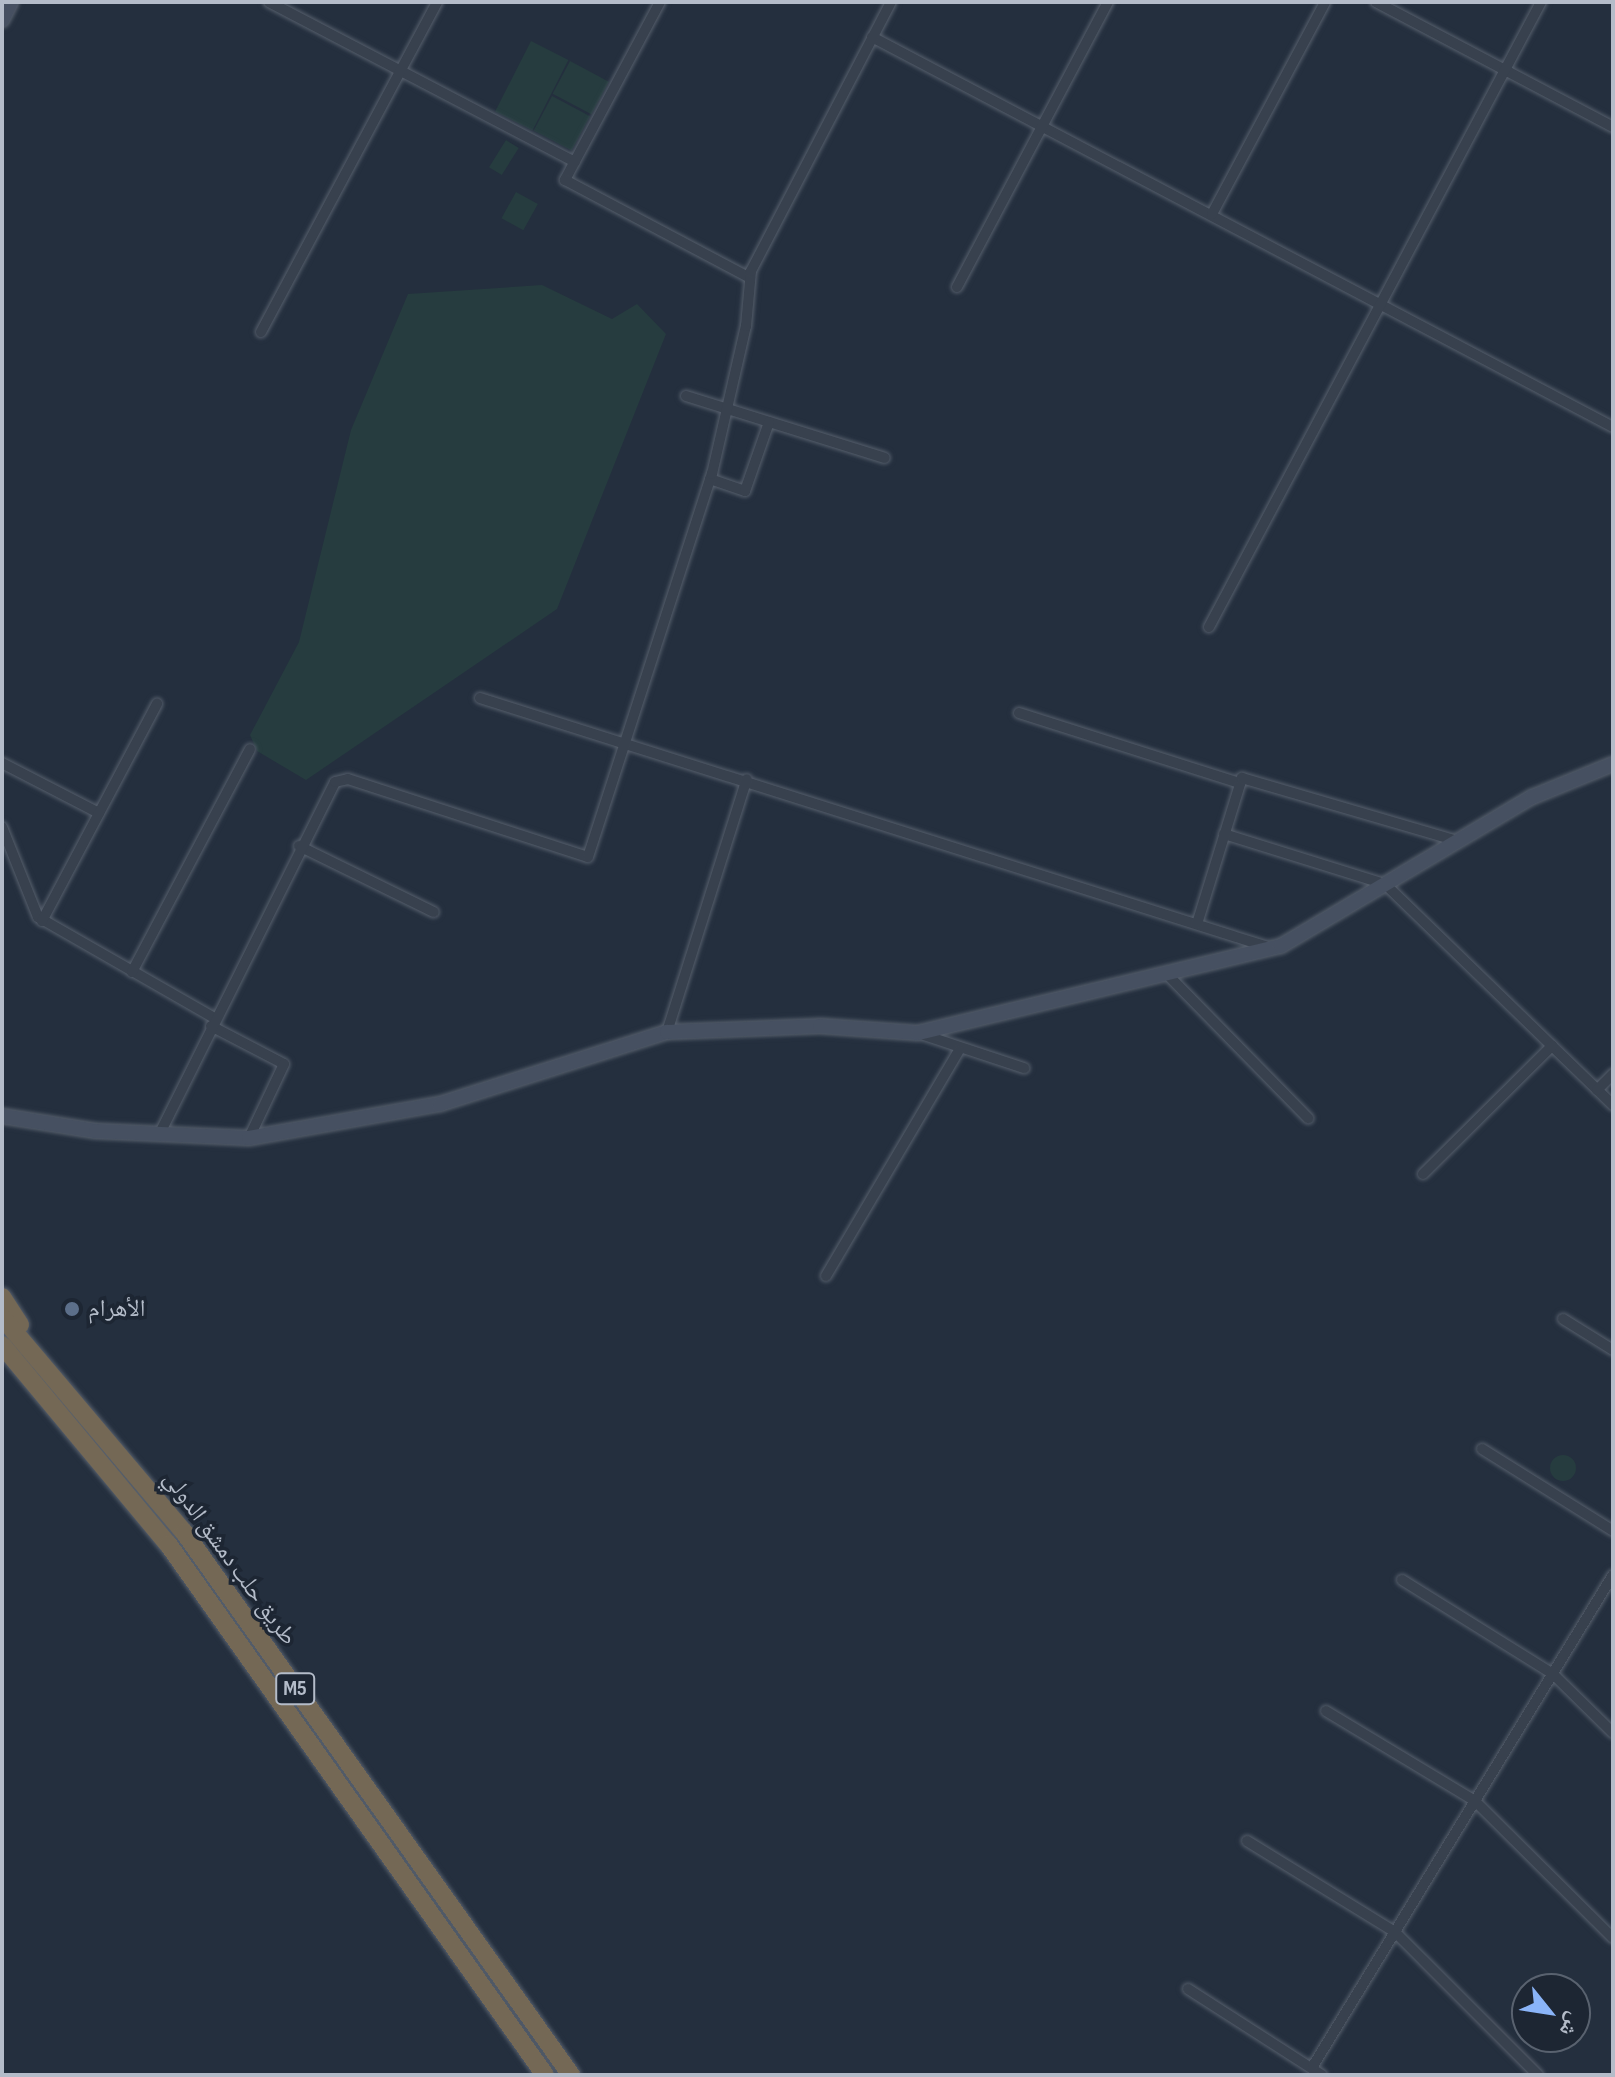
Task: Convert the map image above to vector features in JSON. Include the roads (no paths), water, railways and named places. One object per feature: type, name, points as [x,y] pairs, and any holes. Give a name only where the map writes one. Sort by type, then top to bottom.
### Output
[{"type":"highway","points":[[2,1297],[41,1358]]},
{"type":"highway","name":"طريق حلب دمشق الدولي","points":[[2,1317],[41,1358],[184,1532],[571,2075]]},
{"type":"highway","name":"طريق حلب دمشق الدولي","points":[[2,1345],[54,1403],[246,1650],[545,2075]]},
{"type":"highway","points":[[2,1361],[54,1403]]},
{"type":"street","points":[[2,20],[11,2]]},
{"type":"street","points":[[269,2],[575,162]]},
{"type":"street","points":[[261,332],[437,2]]},
{"type":"street","points":[[659,2],[565,180],[750,278]]},
{"type":"street","points":[[159,1135],[329,788],[348,779],[588,857],[710,479],[727,409],[750,278],[787,194],[891,2]]},
{"type":"street","points":[[957,287],[1108,2]]},
{"type":"street","points":[[1212,214],[1325,2]]},
{"type":"street","points":[[1376,2],[1613,127]]},
{"type":"street","points":[[1209,627],[1541,2]]},
{"type":"street","points":[[872,37],[1613,427]]},
{"type":"street","points":[[686,396],[885,458]]},
{"type":"street","points":[[710,479],[745,491],[769,422]]},
{"type":"street","points":[[480,698],[747,779],[1273,948]]},
{"type":"street","points":[[42,921],[157,704]]},
{"type":"street","points":[[1019,713],[1240,783]]},
{"type":"street","points":[[132,972],[250,749]]},
{"type":"street","points":[[2,763],[99,813]]},
{"type":"street","points":[[2,1116],[159,1135],[249,1138],[440,1104],[667,1032],[820,1026],[918,1033],[1273,948],[1532,797],[1613,764]]},
{"type":"street","points":[[1197,924],[1242,778],[1458,841]]},
{"type":"street","points":[[667,1032],[747,779]]},
{"type":"street","points":[[2,827],[33,910],[42,921],[284,1064],[249,1138]]},
{"type":"street","points":[[1224,834],[1385,884],[1613,1105]]},
{"type":"street","points":[[299,846],[434,912]]},
{"type":"street","points":[[1167,974],[1308,1118]]},
{"type":"street","points":[[918,1033],[959,1050],[1024,1068]]},
{"type":"street","points":[[1423,1174],[1552,1046]]},
{"type":"street","points":[[826,1276],[959,1050]]},
{"type":"street","points":[[1597,1090],[1613,1074]]},
{"type":"street","points":[[1563,1319],[1613,1350]]},
{"type":"street","points":[[1482,1449],[1613,1531]]},
{"type":"street","points":[[1313,2066],[1613,1575]]},
{"type":"street","points":[[1402,1580],[1553,1674],[1613,1733]]},
{"type":"street","points":[[1326,1711],[1475,1801],[1613,1938]]},
{"type":"street","points":[[1247,1841],[1395,1932],[1538,2075]]},
{"type":"street","points":[[1188,1989],[1313,2066],[1322,2075]]},
{"type":"place","name":"الأهرام","points":[[72,1309]]}]
